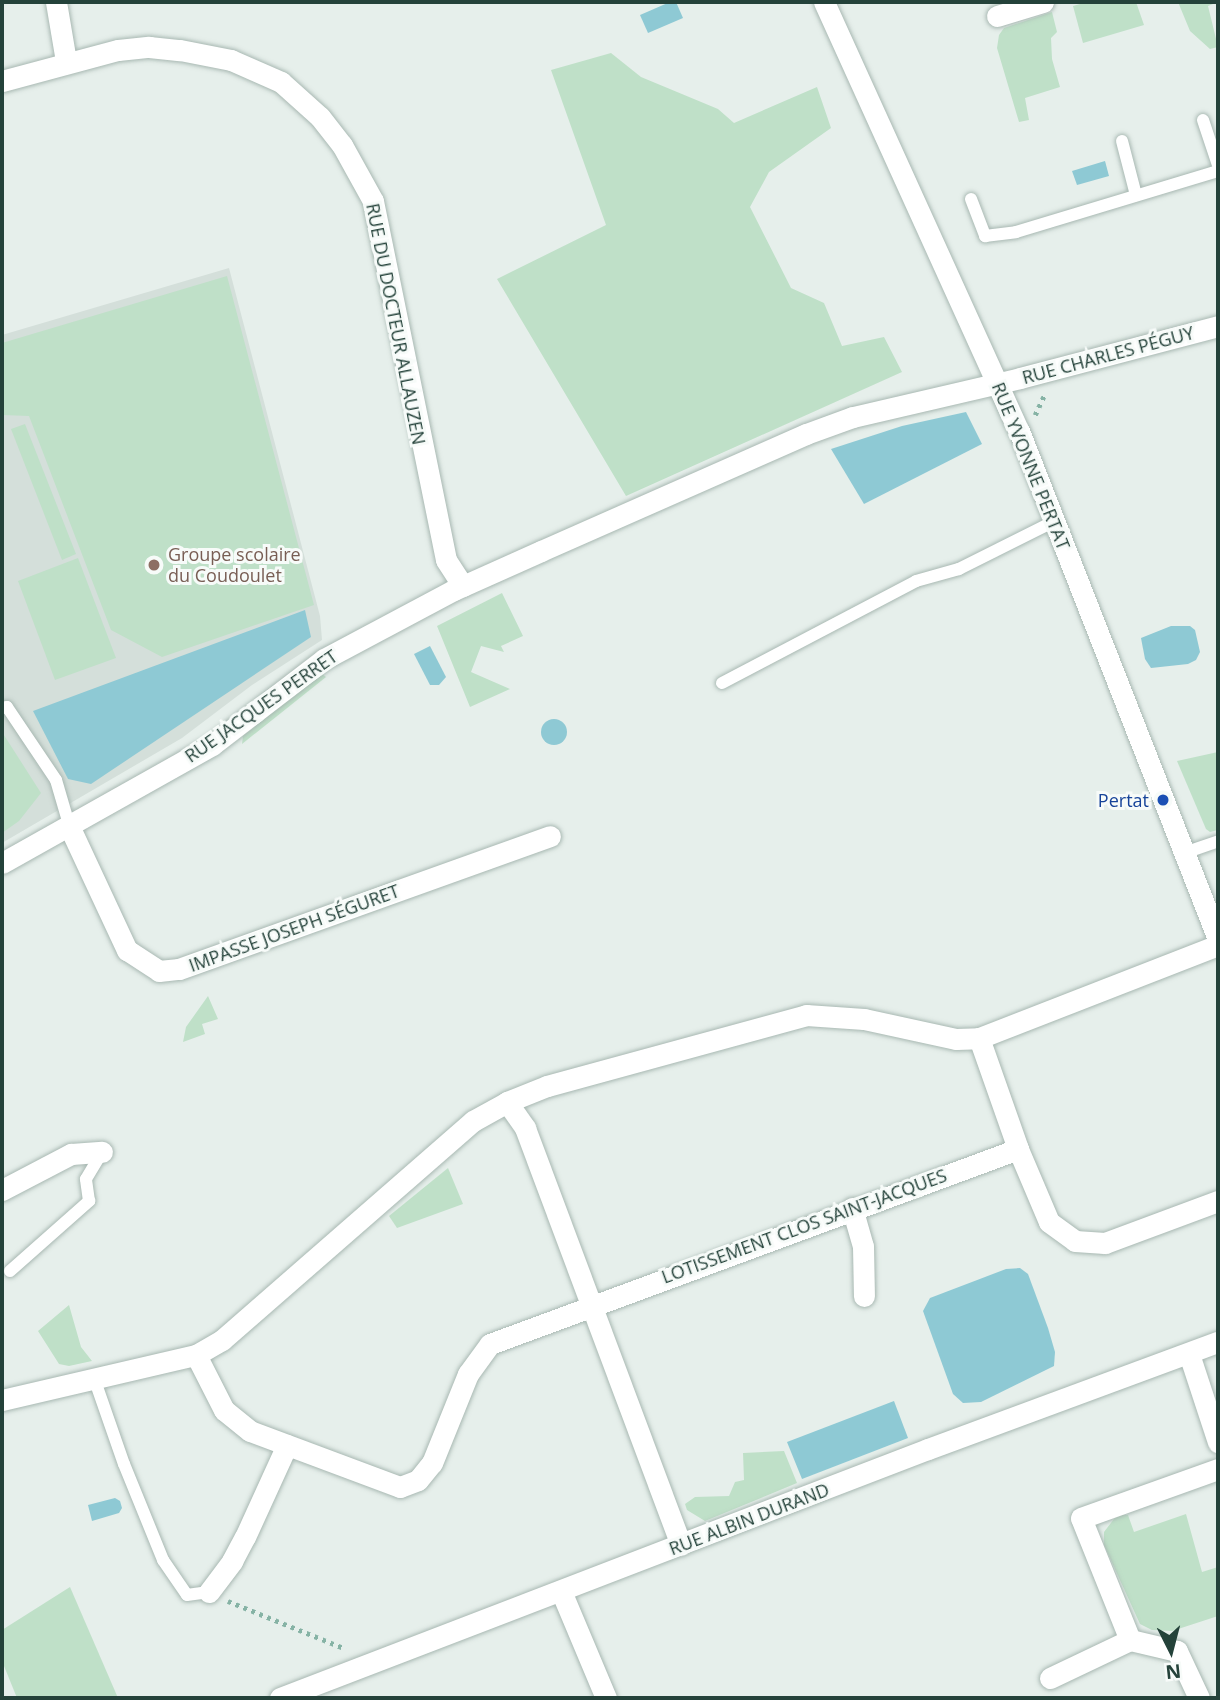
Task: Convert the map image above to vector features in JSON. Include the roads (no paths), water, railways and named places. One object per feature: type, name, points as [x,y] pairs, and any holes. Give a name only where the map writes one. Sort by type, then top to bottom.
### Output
[{"type":"street","points":[[56,2],[66,61]]},
{"type":"street","name":"RUE YVONNE PERTAT","points":[[824,2],[997,383],[1055,521],[1218,939]]},
{"type":"street","points":[[998,16],[1042,2]]},
{"type":"street","name":"RUE DU DOCTEUR ALLAUZEN","points":[[2,81],[66,61],[118,50],[149,47],[231,60],[281,82],[320,117],[342,145],[367,187],[375,209],[446,560],[456,590]]},
{"type":"street","name":"RUE CHARLES PÉGUY","points":[[997,383],[1218,326]]},
{"type":"street","points":[[456,590],[806,434],[853,417],[997,383]]},
{"type":"street","name":"RUE JACQUES PERRET","points":[[2,863],[70,828],[212,745],[324,659],[456,590]]},
{"type":"street","name":"IMPASSE JOSEPH SÉGURET","points":[[70,828],[127,950],[159,971],[179,969],[550,836]]},
{"type":"street","points":[[2,1401],[196,1355],[234,1331],[473,1121],[507,1102],[547,1086],[806,1015],[864,1019],[956,1039],[979,1038],[1218,946]]},
{"type":"street","points":[[979,1038],[1018,1149],[1049,1222],[1075,1241],[1105,1243],[1218,1200]]},
{"type":"street","points":[[507,1102],[525,1128],[681,1545]]},
{"type":"street","name":"LOTISSEMENT CLOS SAINT-JACQUES","points":[[196,1355],[224,1410],[250,1431],[400,1488],[418,1480],[432,1463],[468,1374],[490,1344],[591,1304],[1018,1149]]},
{"type":"street","points":[[2,1190],[71,1154],[102,1152]]},
{"type":"street","points":[[852,1208],[863,1245],[864,1296]]},
{"type":"street","name":"RUE ALBIN DURAND","points":[[280,1698],[928,1449],[1218,1342]]},
{"type":"street","points":[[1189,1354],[1218,1442]]},
{"type":"street","points":[[209,1592],[246,1537],[287,1445]]},
{"type":"street","points":[[1130,1640],[1081,1518],[1218,1469]]},
{"type":"street","points":[[561,1591],[606,1698]]},
{"type":"street","points":[[1050,1678],[1130,1640],[1177,1651],[1199,1698]]},
{"type":"lane","points":[[1203,120],[1218,165]]},
{"type":"lane","points":[[1122,141],[1136,195]]},
{"type":"lane","points":[[971,199],[985,236],[1016,232],[1218,171]]},
{"type":"lane","points":[[722,683],[916,580],[959,569],[1055,521]]},
{"type":"lane","points":[[2,708],[7,707],[56,780],[70,828]]},
{"type":"lane","points":[[1184,853],[1218,841]]},
{"type":"lane","points":[[10,1271],[89,1201],[86,1178],[102,1152]]},
{"type":"lane","points":[[94,1378],[124,1464],[163,1560],[187,1595],[209,1592]]},
{"type":"water","points":[[676,2],[683,18],[648,33],[640,15]]},
{"type":"water","points":[[1105,161],[1109,176],[1077,185],[1072,171]]},
{"type":"water","points":[[966,412],[982,444],[864,504],[831,449],[902,426]]},
{"type":"water","points":[[305,610],[311,637],[91,784],[68,779],[33,711]]},
{"type":"water","points":[[1171,626],[1190,626],[1195,630],[1200,652],[1196,660],[1188,664],[1151,668],[1145,659],[1141,638]]},
{"type":"water","points":[[430,646],[446,677],[439,685],[430,685],[414,654]]},
{"type":"water","points":[[554,719],[563,723],[567,732],[563,741],[554,745],[545,741],[541,732],[545,723]]},
{"type":"water","points":[[1020,1268],[1028,1274],[1048,1328],[1055,1352],[1054,1366],[981,1402],[963,1403],[953,1394],[923,1311],[930,1298],[1006,1269]]},
{"type":"water","points":[[894,1401],[908,1438],[802,1479],[787,1442]]},
{"type":"water","points":[[115,1498],[120,1501],[122,1508],[119,1513],[92,1521],[88,1505]]},
{"type":"place","name":"Groupe scolaire du Coudoulet","points":[[154,565]]},
{"type":"place","name":"Pertat","points":[[1163,800]]}]
